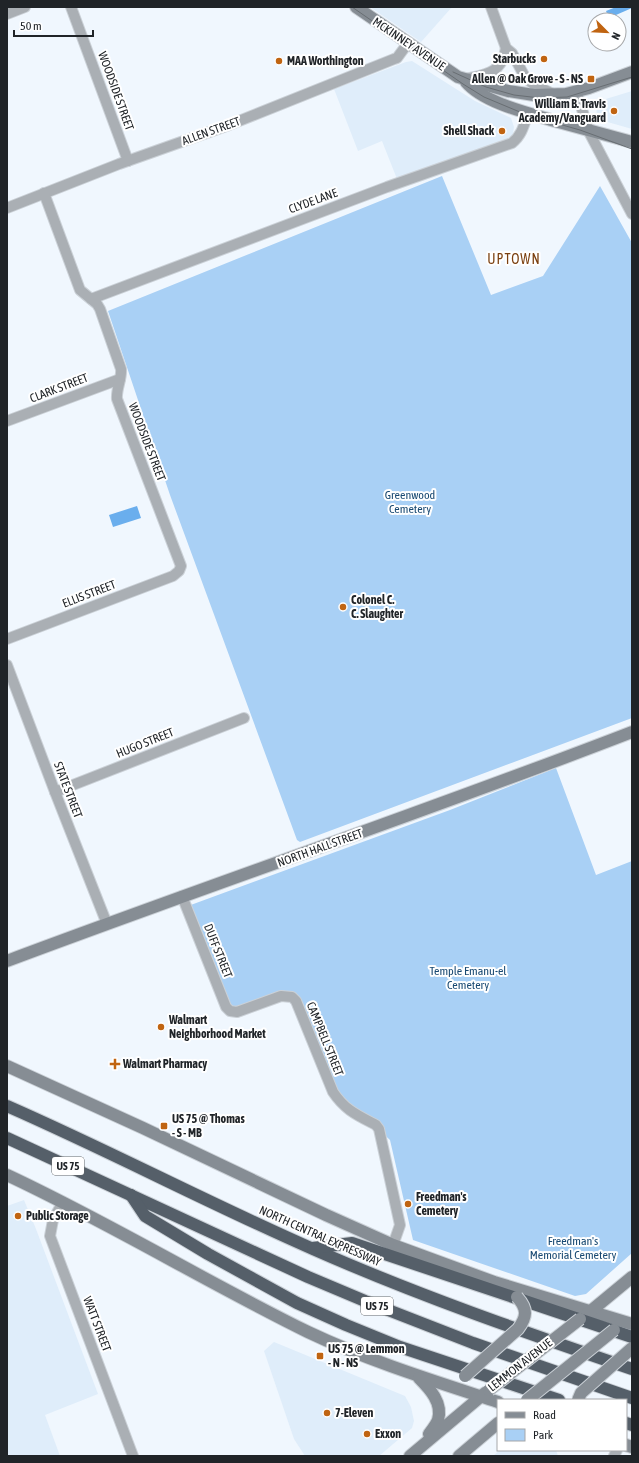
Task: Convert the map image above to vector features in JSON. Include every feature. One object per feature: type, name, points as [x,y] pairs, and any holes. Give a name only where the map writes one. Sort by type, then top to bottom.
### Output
[{"type":"highway","name":"NORTH CENTRAL EXPRESSWAY","points":[[7,1106],[68,1133],[312,1249],[400,1286],[460,1309],[632,1369]]},
{"type":"highway","name":"US 75","points":[[7,1138],[365,1302],[473,1343],[632,1398]]},
{"type":"highway","points":[[130,1194],[145,1216],[214,1258],[297,1303],[400,1347],[556,1399]]},
{"type":"highway","points":[[312,1249],[352,1243],[632,1337]]},
{"type":"main road","name":"MCKINNEY AVENUE","points":[[356,7],[464,80],[471,88],[484,96],[510,108],[632,142]]},
{"type":"main road","points":[[576,92],[632,72]]},
{"type":"main road","name":"MCKINNEY AVENUE","points":[[464,80],[508,91],[534,95],[566,94],[576,92]]},
{"type":"main road","name":"NORTH HALL STREET","points":[[7,961],[182,896],[317,849],[541,767],[632,732]]},
{"type":"main road","name":"NORTH CENTRAL EXPRESSWAY","points":[[7,1066],[136,1124],[326,1215],[393,1245],[494,1282],[590,1311],[629,1320]]},
{"type":"main road","points":[[7,1175],[63,1202],[309,1332],[372,1360],[439,1383],[485,1393],[497,1401]]},
{"type":"main road","name":"LEMMON AVENUE","points":[[414,1453],[485,1393],[632,1277]]},
{"type":"main road","points":[[439,1383],[465,1376],[518,1329],[524,1321],[525,1309],[522,1303],[517,1297],[494,1282]]},
{"type":"main road","points":[[528,1399],[614,1330],[629,1320]]},
{"type":"main road","points":[[578,1399],[581,1393],[632,1348]]},
{"type":"main road","points":[[414,1453],[438,1422],[439,1414],[435,1396],[416,1376]]},
{"type":"main road","points":[[459,1456],[497,1425]]},
{"type":"street","points":[[7,14],[25,7]]},
{"type":"street","name":"WOODSIDE STREET","points":[[71,7],[128,161]]},
{"type":"street","points":[[464,80],[492,72],[499,66],[505,54],[506,48],[491,7]]},
{"type":"street","name":"ALLEN STREET","points":[[7,208],[128,161],[221,128],[397,58],[408,43]]},
{"type":"street","points":[[506,48],[512,53],[525,77],[532,84],[555,94]]},
{"type":"street","points":[[576,92],[589,131],[632,214]]},
{"type":"street","name":"CLYDE LANE","points":[[91,299],[387,187],[512,143],[518,138],[522,131],[528,113]]},
{"type":"street","name":"WOODSIDE STREET","points":[[44,193],[80,290],[100,309],[120,365],[121,373],[117,389],[117,399],[179,562],[179,571]]},
{"type":"street","name":"CLARK STREET","points":[[7,421],[120,379]]},
{"type":"street","name":"ELLIS STREET","points":[[7,639],[173,576],[179,571]]},
{"type":"street","name":"STATE STREET","points":[[7,665],[107,924]]},
{"type":"street","name":"HUGO STREET","points":[[55,792],[244,718]]},
{"type":"street","name":"DUFF STREET","points":[[182,896],[226,1007],[230,1011],[234,1012]]},
{"type":"street","name":"CAMPBELL STREET","points":[[234,1012],[281,996],[292,997],[296,1002],[333,1092],[338,1100],[344,1107],[376,1125],[379,1129],[400,1225],[393,1245]]},
{"type":"street","name":"WATT STREET","points":[[63,1202],[54,1220],[50,1236],[134,1456]]},
{"type":"shaded area","points":[[370,7],[452,7],[421,42]]},
{"type":"shaded area","points":[[412,61],[475,101],[511,118],[514,127],[511,137],[397,179],[382,141],[358,151],[334,89]]},
{"type":"shaded area","name":"William B. Travis Academy/Vanguard","points":[[632,91],[632,129],[597,119],[596,102]]},
{"type":"shaded area","points":[[24,1200],[98,1394],[45,1415],[60,1456],[7,1456],[7,1206]]},
{"type":"shaded area","points":[[274,1342],[405,1396],[411,1407],[414,1421],[412,1428],[379,1456],[305,1456],[294,1439],[264,1351]]},
{"type":"shaded area","points":[[499,1451],[556,1451],[558,1456],[493,1456]]},
{"type":"green space","name":"Greenwood Cemetery","points":[[442,176],[491,295],[543,276],[600,186],[632,243],[632,718],[300,842],[297,840],[170,495],[108,311]]},
{"type":"green space","name":"Temple Emanu-el Cemetery","points":[[556,768],[596,875],[632,861],[632,1253],[586,1294],[575,1296],[413,1240],[390,1140],[357,1109],[343,1099],[336,1088],[298,997],[288,991],[273,993],[239,1009],[233,1008],[230,1005],[188,906],[450,810]]},
{"type":"water","points":[[616,7],[632,7],[623,12],[606,11]]},
{"type":"water","points":[[137,506],[141,518],[113,527],[109,515]]},
{"type":"tram line","points":[[352,7],[484,97],[527,115],[580,130],[632,149]]},
{"type":"tram line","points":[[453,72],[486,87],[514,95],[540,98],[567,97],[632,77]]},
{"type":"place","name":"Starbucks","points":[[544,59]]},
{"type":"place","name":"MAA Worthington","points":[[279,61]]},
{"type":"place","name":"Allen @ Oak Grove - S - NS","points":[[591,79]]},
{"type":"place","name":"William B. Travis Academy/Vanguard","points":[[614,111]]},
{"type":"place","name":"Shell Shack","points":[[502,131]]},
{"type":"place","name":"Colonel C. C. Slaughter","points":[[343,607]]},
{"type":"place","name":"Walmart Neighborhood Market","points":[[161,1027]]},
{"type":"place","name":"Walmart Pharmacy","points":[[115,1064]]},
{"type":"place","name":"US 75 @ Thomas - S - MB","points":[[164,1126]]},
{"type":"place","name":"Freedman's Cemetery","points":[[408,1204]]},
{"type":"place","name":"Public Storage","points":[[18,1216]]},
{"type":"place","name":"US 75 @ Lemmon - N - NS","points":[[320,1356]]},
{"type":"place","name":"7-Eleven","points":[[327,1413]]},
{"type":"place","name":"Exxon","points":[[367,1434]]},
{"type":"district","name":"UPTOWN","points":[[514,259]]},
{"type":"park label","name":"Freedman's Memorial Cemetery","points":[[573,1248]]}]
